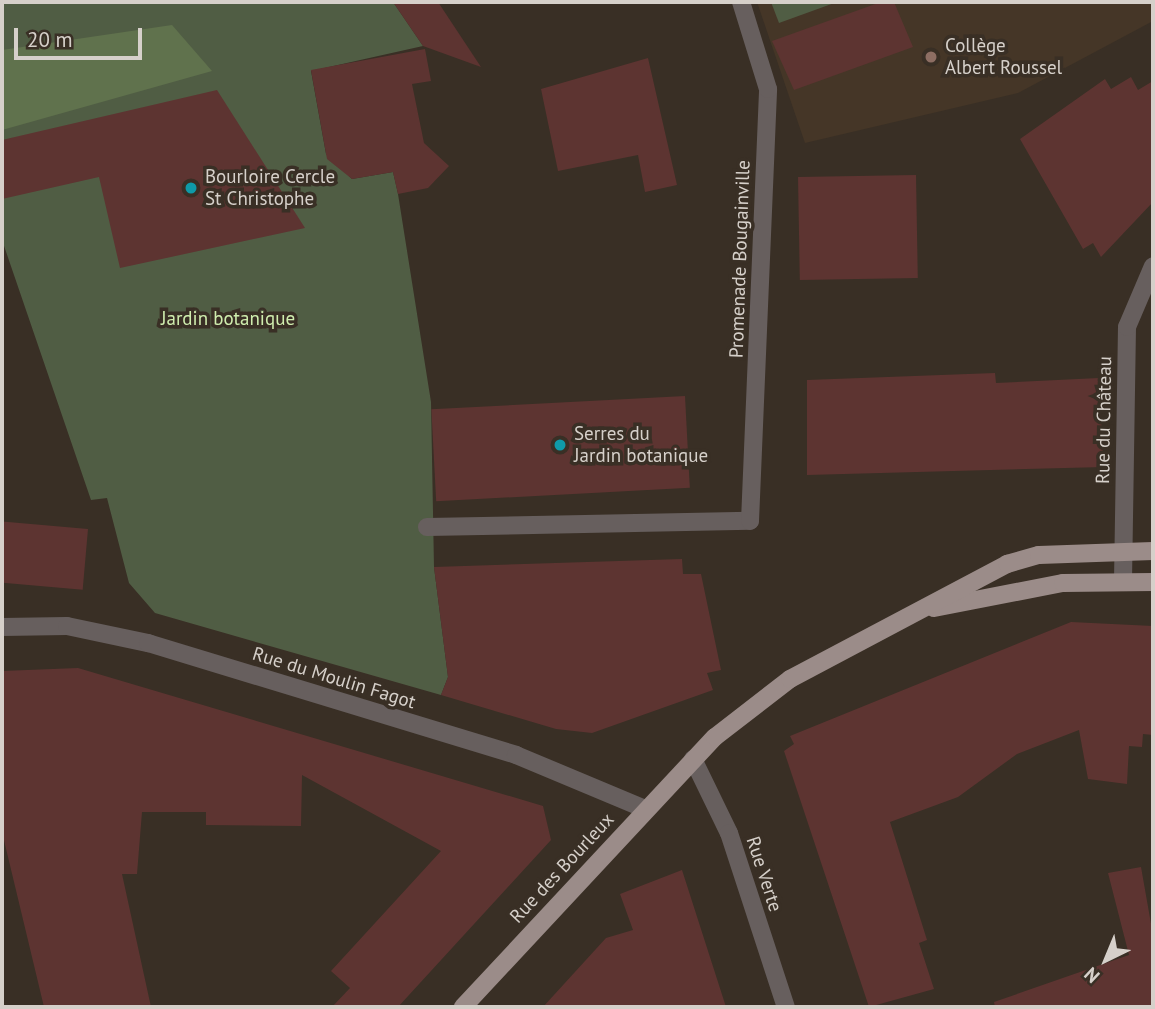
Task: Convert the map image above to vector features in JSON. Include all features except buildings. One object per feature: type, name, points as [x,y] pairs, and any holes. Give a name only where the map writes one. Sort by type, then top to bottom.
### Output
[{"type":"main road","points":[[693,759],[790,679],[1007,564],[1039,555],[1153,551]]},
{"type":"main road","points":[[907,615],[1023,588],[1123,581],[1153,582]]},
{"type":"main road","name":"Rue des Bourleux","points":[[463,1007],[693,759]]},
{"type":"street","name":"Promenade Bougainville","points":[[427,527],[750,521],[768,89],[741,2]]},
{"type":"street","name":"Rue du Château","points":[[1123,581],[1127,327],[1153,266]]},
{"type":"street","name":"Rue du Moulin Fagot","points":[[2,627],[67,626],[148,643],[516,755],[645,809]]},
{"type":"street","name":"Rue Verte","points":[[693,759],[729,833],[786,1007]]},
{"type":"shaded area","name":"Collège Albert Roussel","points":[[757,2],[1153,2],[1153,21],[1018,93],[805,143]]},
{"type":"green space","name":"Jardin botanique","points":[[2,2],[393,2],[423,46],[311,71],[326,154],[352,179],[393,172],[398,194],[431,402],[434,567],[448,677],[441,695],[155,613],[129,583],[107,498],[91,500],[2,240]]},
{"type":"green space","points":[[771,2],[837,2],[779,23]]},
{"type":"green space","points":[[172,25],[212,71],[2,130],[2,50]]},
{"type":"place","name":"Collège Albert Roussel","points":[[931,57]]},
{"type":"place","name":"Bourloire Cercle St Christophe","points":[[191,188]]},
{"type":"place","name":"Serres du Jardin botanique","points":[[560,445]]}]
